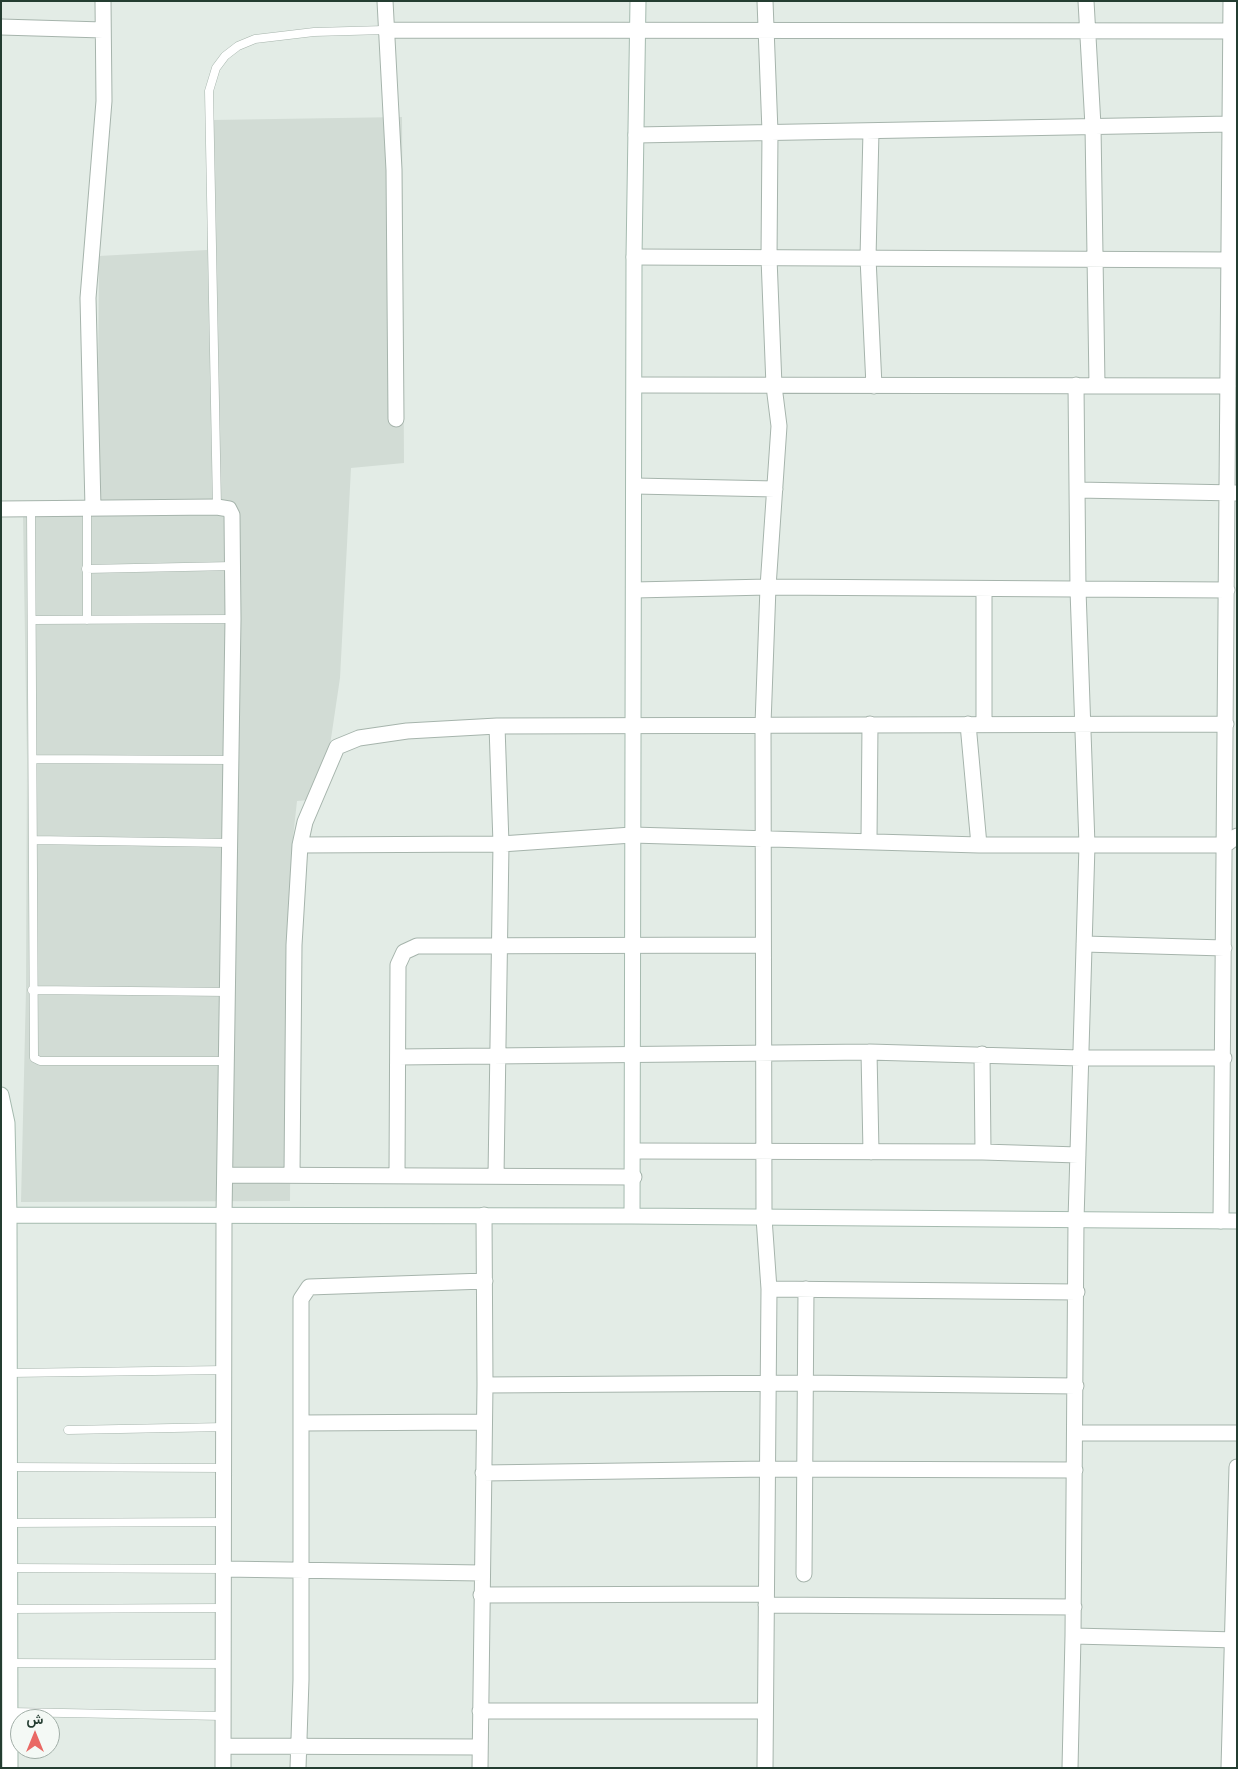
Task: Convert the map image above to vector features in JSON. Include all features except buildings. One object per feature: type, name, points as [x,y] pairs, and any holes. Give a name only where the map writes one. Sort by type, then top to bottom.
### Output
[{"type":"street","points":[[90,508],[88,298],[104,101],[103,1]]},
{"type":"street","points":[[385,1],[385,30],[394,170],[396,419]]},
{"type":"street","points":[[632,1216],[634,1177],[632,835],[635,486],[634,257],[638,1]]},
{"type":"street","points":[[765,1],[770,132],[769,258],[774,386],[779,426],[768,587],[763,724],[764,1218],[768,1288],[765,1768]]},
{"type":"street","points":[[1086,1],[1086,31],[1093,126],[1097,386]]},
{"type":"street","points":[[9,1214],[484,1215],[1229,1221],[1224,1058],[1230,1009],[1224,948],[1231,841],[1226,724],[1232,670],[1227,590],[1232,493],[1228,386],[1233,323],[1229,260],[1233,165],[1230,124],[1234,31],[1231,1]]},
{"type":"street","points":[[1,27],[103,30]]},
{"type":"street","points":[[385,30],[766,32],[1234,31]]},
{"type":"street","points":[[636,135],[1230,124]]},
{"type":"street","points":[[871,131],[868,258],[874,386]]},
{"type":"street","points":[[634,257],[1229,260]]},
{"type":"street","points":[[635,386],[1228,386]]},
{"type":"street","points":[[1070,1768],[1074,1636],[1076,1220],[1087,845],[1078,590],[1076,386]]},
{"type":"street","points":[[635,486],[775,489]]},
{"type":"street","points":[[1076,490],[1232,493]]},
{"type":"street","points":[[1,509],[217,506],[229,509],[232,515],[233,619],[228,1061],[224,1215],[223,1768]]},
{"type":"street","points":[[634,590],[768,587],[984,590],[1227,590]]},
{"type":"street","points":[[984,590],[984,724]]},
{"type":"street","points":[[292,1174],[294,945],[300,845],[305,822],[337,747],[359,738],[398,733],[497,726],[634,724],[1226,724]]},
{"type":"street","points":[[869,840],[870,724]]},
{"type":"street","points":[[968,724],[979,845]]},
{"type":"street","points":[[496,1176],[501,844],[497,726]]},
{"type":"street","points":[[300,845],[501,844],[632,835],[762,840],[869,840],[979,845],[1087,845],[1231,841]]},
{"type":"street","points":[[1084,944],[1224,948]]},
{"type":"street","points":[[397,1175],[398,965],[404,952],[417,946],[762,945]]},
{"type":"street","points":[[398,1057],[869,1052],[1080,1058],[1224,1058]]},
{"type":"street","points":[[869,1052],[871,1152]]},
{"type":"street","points":[[982,1054],[983,1152]]},
{"type":"street","points":[[1,1095],[7,1123],[9,1214],[6,1373],[10,1467],[10,1709]]},
{"type":"street","points":[[634,1151],[983,1152],[1078,1156]]},
{"type":"street","points":[[226,1175],[634,1177]]},
{"type":"street","points":[[480,1768],[484,1215]]},
{"type":"street","points":[[298,1768],[302,1299],[309,1288],[484,1281]]},
{"type":"street","points":[[768,1288],[1076,1292]]},
{"type":"street","points":[[804,1574],[806,1288]]},
{"type":"street","points":[[484,1385],[804,1383],[1076,1386]]},
{"type":"street","points":[[302,1423],[483,1422]]},
{"type":"street","points":[[1075,1433],[1237,1434]]},
{"type":"street","points":[[1229,1768],[1235,1640],[1237,1467]]},
{"type":"street","points":[[483,1472],[768,1469],[1075,1470]]},
{"type":"street","points":[[224,1569],[481,1573]]},
{"type":"street","points":[[482,1595],[766,1599],[1074,1607]]},
{"type":"street","points":[[1074,1636],[1235,1640]]},
{"type":"street","points":[[480,1711],[765,1711]]},
{"type":"street","points":[[7,1760],[10,1712]]},
{"type":"street","points":[[223,1746],[480,1747]]},
{"type":"lane","points":[[217,506],[209,91],[216,68],[225,56],[238,46],[255,39],[314,32],[385,30]]},
{"type":"lane","points":[[86,620],[86,569],[90,508]]},
{"type":"lane","points":[[31,509],[33,758],[32,1051],[34,1058],[40,1061],[228,1061]]},
{"type":"lane","points":[[86,569],[233,566]]},
{"type":"lane","points":[[32,620],[233,619]]},
{"type":"lane","points":[[33,758],[231,760]]},
{"type":"lane","points":[[33,840],[230,843]]},
{"type":"lane","points":[[32,990],[228,992]]},
{"type":"lane","points":[[6,1373],[225,1370]]},
{"type":"lane","points":[[68,1430],[225,1427]]},
{"type":"lane","points":[[10,1467],[225,1468]]},
{"type":"lane","points":[[10,1523],[224,1522]]},
{"type":"lane","points":[[10,1568],[224,1569]]},
{"type":"lane","points":[[10,1609],[224,1608]]},
{"type":"lane","points":[[10,1663],[224,1664]]},
{"type":"lane","points":[[60,1713],[223,1716]]},
{"type":"shaded area","points":[[402,117],[404,463],[351,468],[340,678],[322,799],[297,801],[292,847],[290,1201],[21,1202],[26,990],[27,759],[23,516],[97,515],[99,256],[207,250],[212,120]]}]
